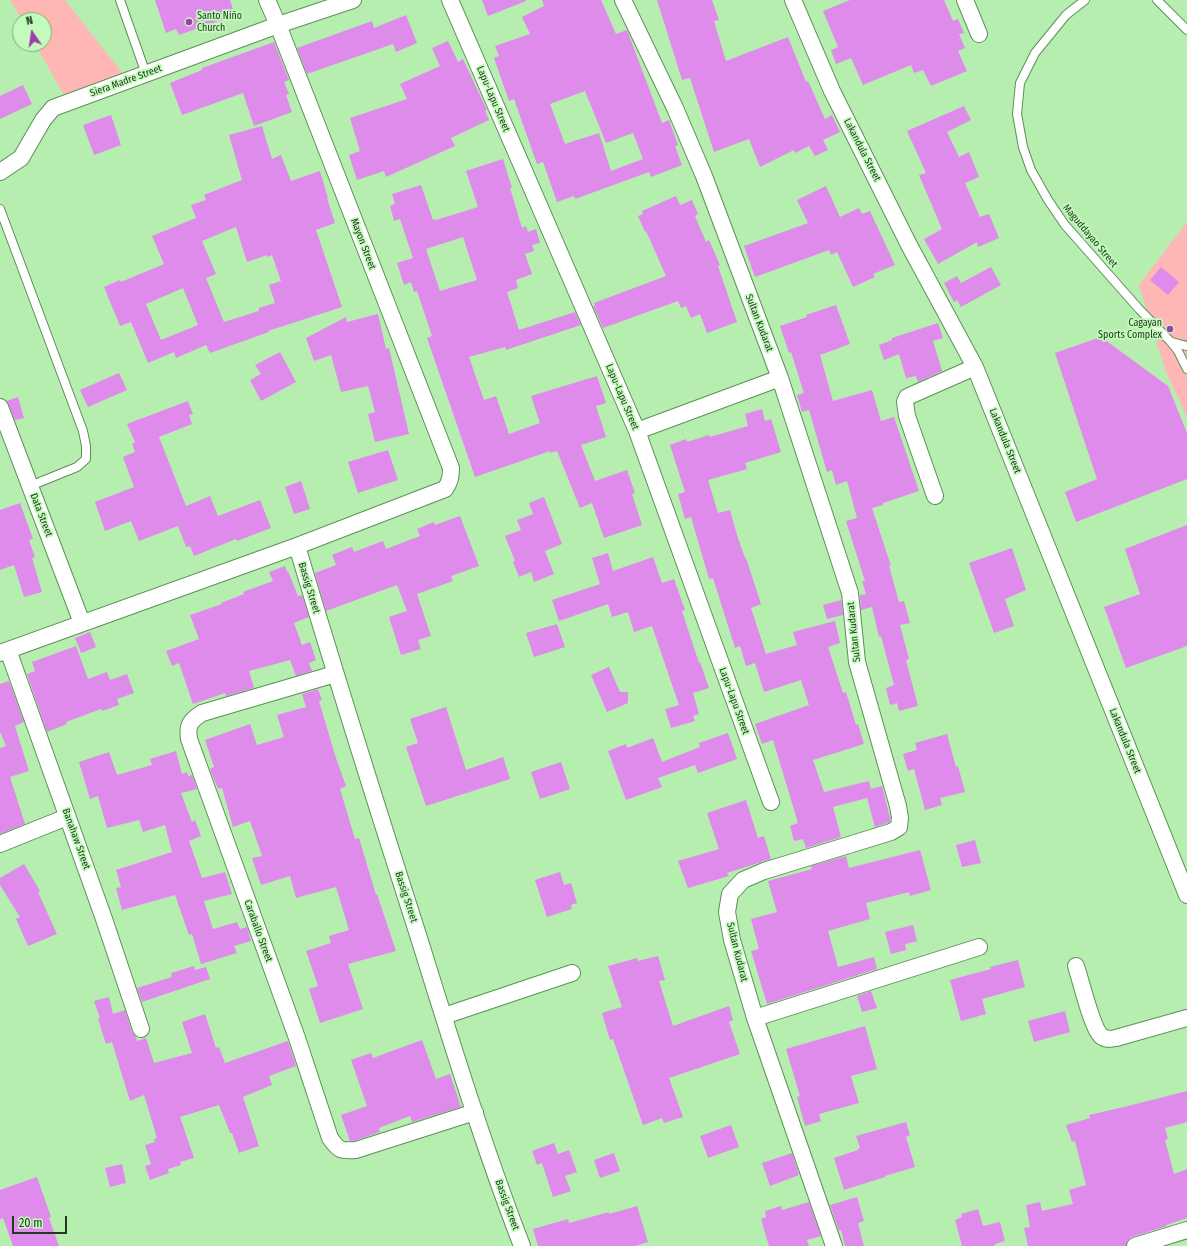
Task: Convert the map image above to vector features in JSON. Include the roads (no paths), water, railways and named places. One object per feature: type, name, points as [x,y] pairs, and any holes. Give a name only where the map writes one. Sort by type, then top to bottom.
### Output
[{"type":"street","name":"Mayon Street","points":[[266,0],[278,25],[451,468],[450,482],[445,489],[297,546]]},
{"type":"street","name":"Siera Madre Street","points":[[0,172],[21,158],[43,120],[54,108],[278,25],[354,0]]},
{"type":"street","name":"Lapu-Lapu Street","points":[[450,0],[637,431],[771,802]]},
{"type":"street","name":"Sultan Kudarat","points":[[623,0],[675,108],[704,176],[780,378],[850,593],[857,662],[898,806],[900,818],[898,827],[891,832],[764,871],[743,880],[730,894],[727,912],[732,940],[755,1018],[834,1246]]},
{"type":"street","name":"Lakandula Street","points":[[793,0],[832,91],[909,245],[975,367],[1187,895]]},
{"type":"street","points":[[965,0],[979,34]]},
{"type":"street","points":[[935,496],[907,416],[905,402],[907,398],[975,367]]},
{"type":"street","points":[[637,431],[780,378]]},
{"type":"street","name":"Data Street","points":[[0,407],[82,623]]},
{"type":"street","points":[[4,652],[297,546]]},
{"type":"street","name":"Bassig Street","points":[[297,546],[335,674],[444,1016],[502,1194],[522,1246]]},
{"type":"street","name":"Banahaw Street","points":[[4,652],[67,817],[104,919],[141,1029]]},
{"type":"street","name":"Caraballo Street","points":[[335,674],[202,713],[189,724],[188,740],[297,1038],[330,1138],[336,1147],[344,1151],[356,1150],[475,1112]]},
{"type":"street","points":[[0,844],[67,817]]},
{"type":"street","points":[[755,1018],[979,947]]},
{"type":"street","points":[[1076,966],[1094,1025],[1102,1037],[1107,1039],[1116,1038],[1187,1018]]},
{"type":"street","points":[[444,1016],[572,973]]},
{"type":"street","points":[[1134,1246],[1187,1230]]},
{"type":"lane","points":[[120,0],[146,74]]},
{"type":"lane","name":"Maguddayao Street","points":[[1085,0],[1066,15],[1035,53],[1020,83],[1018,114],[1023,147],[1031,170],[1048,200],[1065,225],[1139,309],[1171,342],[1187,369]]},
{"type":"lane","points":[[1157,0],[1187,30]]},
{"type":"lane","points":[[0,209],[83,431],[86,446],[86,459],[77,467],[30,486]]},
{"type":"lane","points":[[1171,342],[1187,346]]},
{"type":"place","name":"Santo Niño Church","points":[[189,22]]},
{"type":"place","name":"Cagayan Sports Complex","points":[[1170,329]]}]
